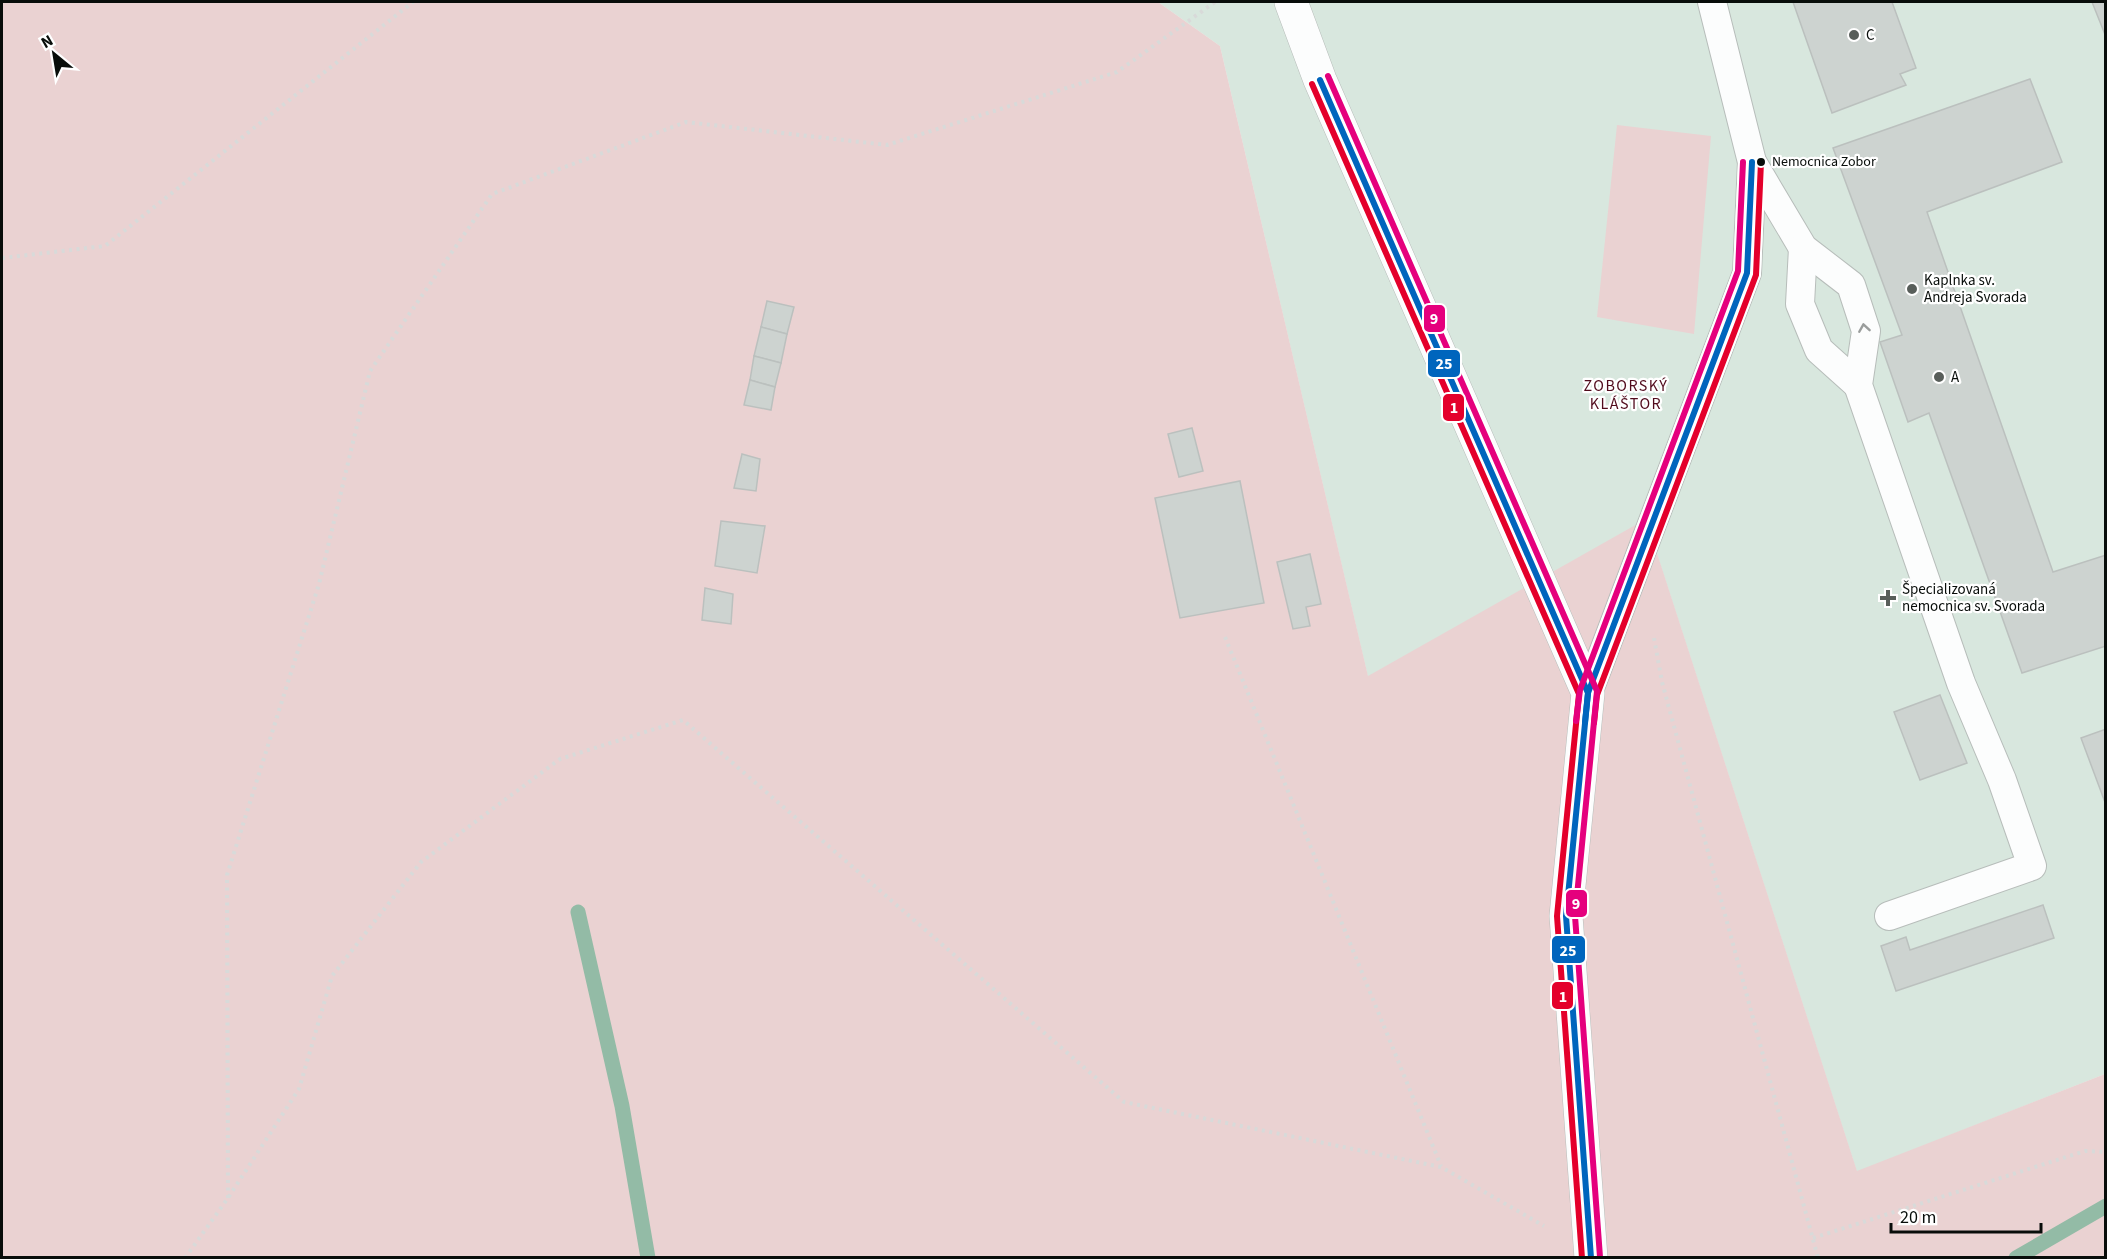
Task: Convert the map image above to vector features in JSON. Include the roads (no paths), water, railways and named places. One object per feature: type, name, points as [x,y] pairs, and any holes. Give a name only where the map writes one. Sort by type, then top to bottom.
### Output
[{"type":"street","points":[[1292,2],[1320,80],[1588,693],[1566,916],[1591,1255]]},
{"type":"lane","points":[[1588,693],[1747,273],[1752,162],[1712,2]]},
{"type":"lane","points":[[1752,162],[1803,248],[1851,285],[1866,331],[1858,385],[1961,683],[2002,780],[2032,866],[1889,916]]},
{"type":"lane","points":[[1803,248],[1800,304],[1820,350],[1858,385]]},
{"type":"waterway","points":[[578,912],[622,1106],[648,1258]]},
{"type":"waterway","points":[[2016,1258],[2106,1206]]},
{"type":"place","name":"C","points":[[1854,35]]},
{"type":"place","name":"Nemocnica Zobor","points":[[1761,162]]},
{"type":"place","name":"Kaplnka sv. Andreja Svorada","points":[[1912,289]]},
{"type":"place","name":"A","points":[[1939,377]]},
{"type":"place","name":"Špecializovaná nemocnica sv. Svorada","points":[[1888,598]]},
{"type":"district","name":"ZOBORSKÝ KLÁŠTOR","points":[[1626,395]]}]
